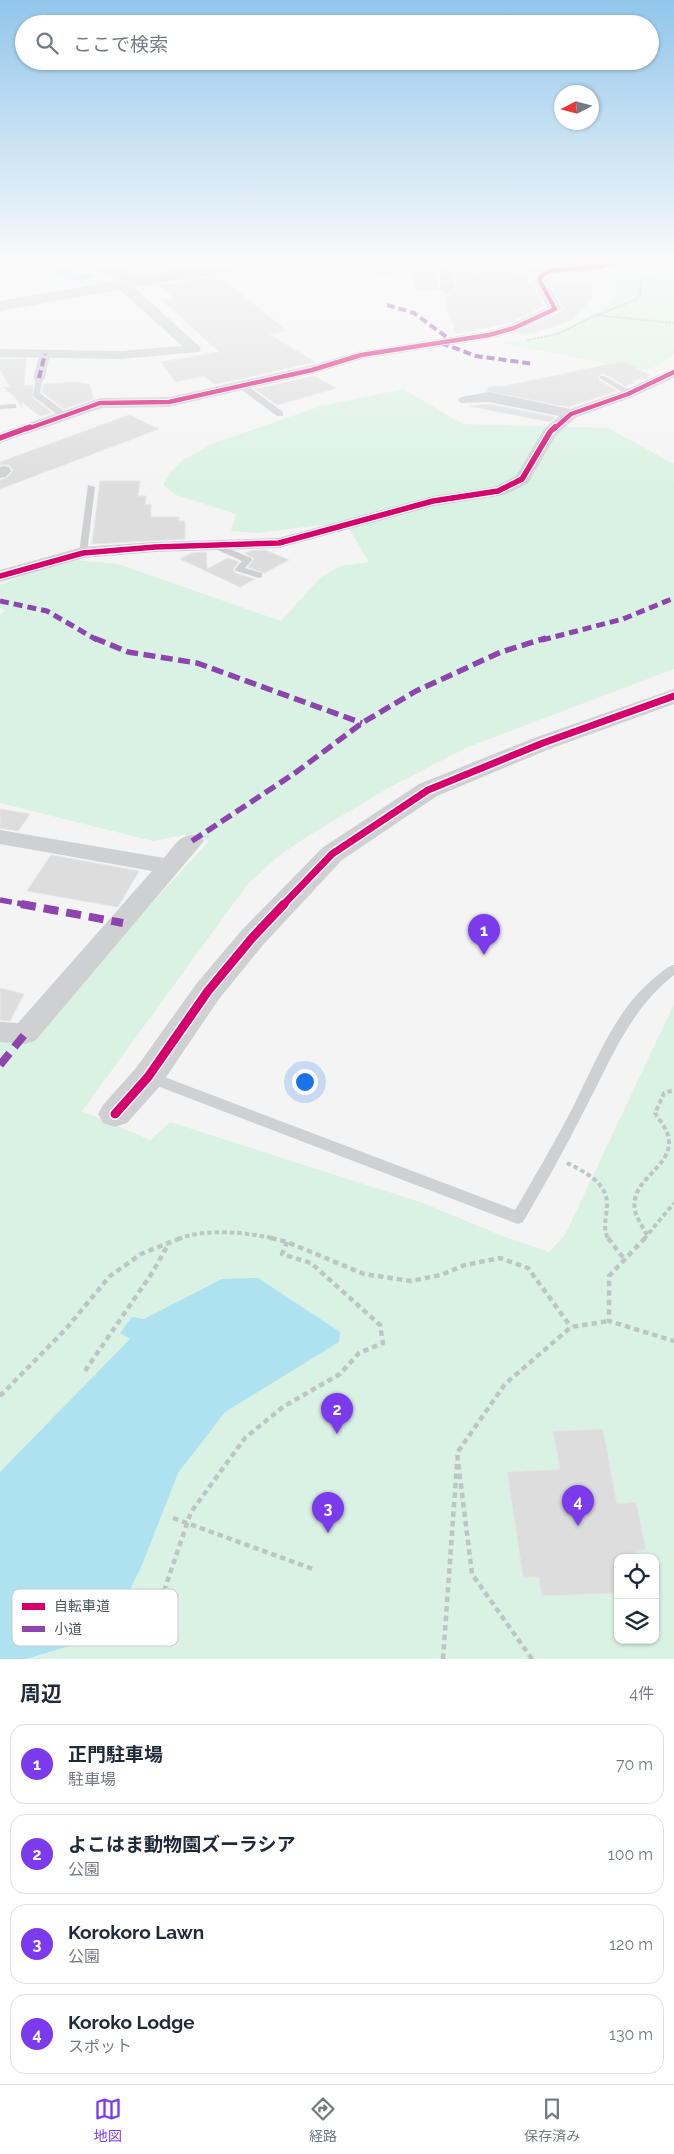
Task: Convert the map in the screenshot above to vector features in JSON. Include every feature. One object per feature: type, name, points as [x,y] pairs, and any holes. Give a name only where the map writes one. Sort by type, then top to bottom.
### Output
[{"type":"street","points":[[0,354],[139,355],[194,348],[182,337]]},
{"type":"street","points":[[0,438],[62,414],[100,403],[169,402],[312,370],[361,355],[474,337]]},
{"type":"street","points":[[39,378],[45,354]]},
{"type":"street","points":[[0,576],[83,553],[155,547],[279,543],[433,501],[498,491],[522,480],[550,432],[571,414],[630,393],[674,372]]},
{"type":"street","points":[[466,400],[489,397],[571,414]]},
{"type":"street","points":[[115,1114],[148,1077],[208,991],[252,938],[332,854],[428,790],[543,743],[674,696]]},
{"type":"street","points":[[0,837],[168,866]]},
{"type":"street","points":[[0,1032],[25,1034],[123,923],[168,866],[192,841]]},
{"type":"lane","points":[[602,377],[630,393]]},
{"type":"lane","points":[[39,378],[36,394],[62,414]]},
{"type":"lane","points":[[241,385],[280,414]]},
{"type":"lane","points":[[0,407],[13,406]]},
{"type":"lane","points":[[83,553],[91,487]]},
{"type":"lane","points":[[216,546],[248,560],[239,569],[259,576]]},
{"type":"lane","points":[[148,1077],[518,1218],[554,1156],[629,1012],[665,975],[674,969]]},
{"type":"path","points":[[524,340],[539,337]]},
{"type":"path","points":[[648,1235],[635,1212],[633,1196],[643,1179],[660,1166],[667,1153],[670,1139],[656,1113],[664,1093],[674,1090]]},
{"type":"path","points":[[554,1156],[588,1173],[604,1189],[608,1202],[604,1224],[611,1245],[625,1260]]},
{"type":"path","points":[[609,1321],[609,1276],[648,1235],[674,1203]]},
{"type":"path","points":[[0,1396],[65,1330],[110,1276],[141,1254],[193,1233],[256,1234],[287,1242],[364,1274],[411,1282],[440,1276],[465,1265],[500,1258],[528,1268],[572,1327]]},
{"type":"path","points":[[85,1371],[152,1273],[169,1242]]},
{"type":"path","points":[[165,1589],[191,1512],[245,1438],[283,1408],[333,1379],[359,1353],[383,1343],[380,1326],[311,1263],[282,1254],[287,1242]]},
{"type":"path","points":[[443,1659],[458,1453],[505,1384],[572,1327],[609,1321],[674,1341]]},
{"type":"path","points":[[458,1453],[472,1574],[532,1659]]},
{"type":"path","points":[[173,1518],[313,1569]]},
{"type":"green space","points":[[540,337],[674,337],[674,355],[651,369],[629,368],[503,343]]},
{"type":"green space","points":[[403,389],[463,424],[608,428],[674,464],[674,669],[468,747],[390,787],[308,836],[277,857],[247,885],[82,1111],[150,1140],[170,1122],[423,1203],[505,1237],[549,1252],[565,1235],[674,1004],[674,1659],[0,1659],[0,1036],[28,1038],[209,841],[184,835],[153,841],[0,803],[0,615],[5,611],[0,608],[0,585],[24,575],[74,560],[118,564],[281,621],[321,577],[341,566],[369,562],[345,522],[257,533],[231,531],[236,514],[176,495],[163,485],[171,472],[183,460],[212,444],[321,406]]},
{"type":"water","points":[[258,1278],[340,1332],[339,1342],[225,1412],[178,1473],[142,1565],[130,1589],[12,1589],[12,1646],[70,1646],[26,1659],[0,1659],[0,1472],[130,1339],[120,1333],[132,1317],[144,1319],[222,1279]]},
{"type":"building","points":[[203,337],[275,337],[315,362],[214,384],[204,376],[176,382],[161,362],[219,352]]},
{"type":"building","points":[[0,359],[26,359],[24,386],[33,385],[32,397],[52,413],[40,416],[22,402],[22,408],[15,397],[3,387],[10,387],[0,369]]},
{"type":"building","points":[[624,361],[651,376],[632,381],[635,383],[626,385],[627,387],[605,374],[600,374],[599,380],[617,391],[568,407],[485,391],[489,387],[505,386]]},
{"type":"building","points":[[314,376],[337,388],[277,405],[255,389]]},
{"type":"building","points":[[73,382],[90,384],[93,399],[64,409],[42,392],[44,384]]},
{"type":"building","points":[[489,404],[555,417],[550,422],[469,406]]},
{"type":"building","points":[[129,415],[159,429],[0,489],[0,480],[7,478],[13,470],[9,465],[0,465],[0,462]]},
{"type":"building","points":[[100,481],[140,481],[138,496],[146,496],[145,505],[151,504],[151,517],[179,517],[179,521],[185,521],[185,539],[92,544]]},
{"type":"building","points":[[265,550],[289,560],[264,573],[248,567],[254,559],[245,553]]},
{"type":"building","points":[[206,552],[207,569],[228,558],[239,562],[233,569],[235,573],[255,579],[240,587],[180,559],[192,553]]},
{"type":"building","points":[[0,809],[30,814],[18,831],[0,828]]},
{"type":"building","points":[[51,855],[139,871],[118,907],[27,891]]},
{"type":"building","points":[[0,988],[24,994],[10,1021],[0,1020]]},
{"type":"building","points":[[603,1429],[617,1504],[636,1502],[646,1549],[635,1552],[635,1554],[614,1554],[614,1593],[542,1596],[539,1577],[523,1577],[507,1472],[560,1469],[553,1431]]},
{"type":"marked path","points":[[448,337],[452,341]]},
{"type":"marked path","points":[[441,343],[476,356],[534,364]]},
{"type":"marked path","points":[[39,378],[45,354]]},
{"type":"marked path","points":[[192,841],[295,773],[362,723],[416,691],[501,652],[564,633],[623,619],[674,598]]},
{"type":"marked path","points":[[0,601],[47,611],[95,639],[128,652],[197,663],[362,723]]},
{"type":"marked path","points":[[0,900],[123,923]]},
{"type":"marked path","points":[[0,1065],[25,1034]]},
{"type":"cycle path","points":[[0,438],[100,403],[169,402],[312,370],[361,355],[474,337]]},
{"type":"cycle path","points":[[0,576],[83,553],[155,547],[279,543],[433,501],[498,491],[522,479],[550,432],[571,414],[628,394],[674,372]]},
{"type":"cycle path","points":[[115,1114],[148,1077],[208,991],[252,938],[332,854],[428,790],[543,743],[674,696]]},
{"type":"place","name":"正門駐車場","points":[[484,955]]},
{"type":"place","name":"よこはま動物園ズーラシア","points":[[337,1434]]},
{"type":"place","name":"Koroko Lodge","points":[[578,1526]]},
{"type":"place","name":"Korokoro Lawn","points":[[328,1533]]}]
